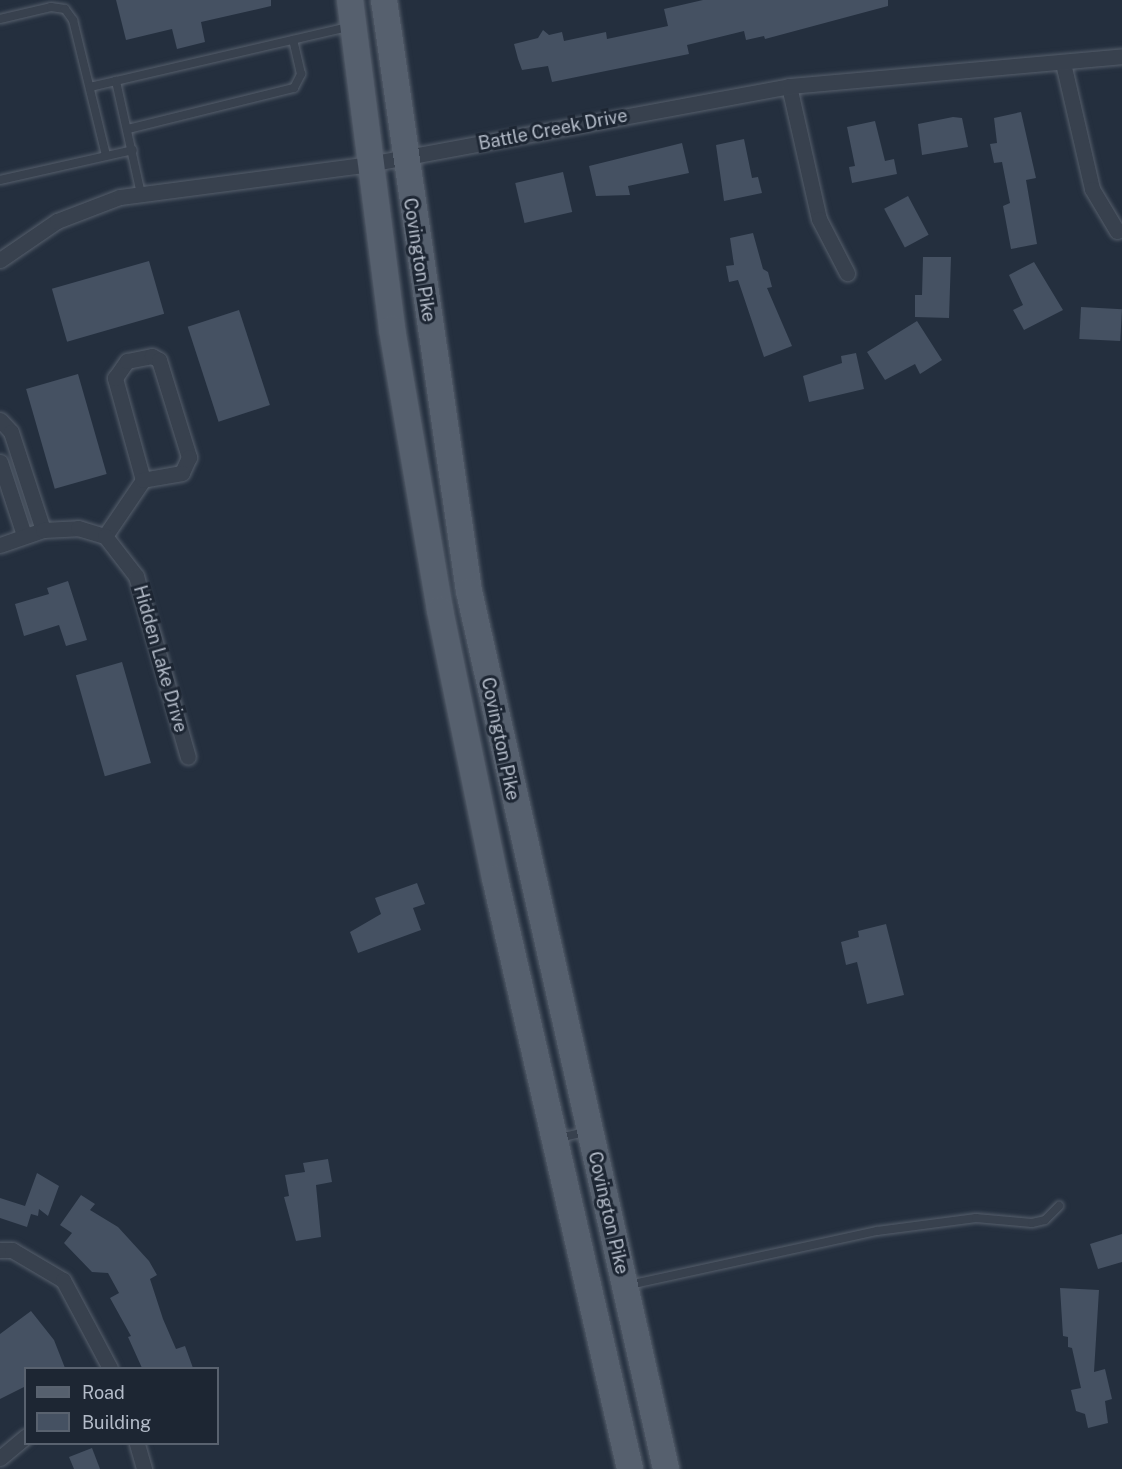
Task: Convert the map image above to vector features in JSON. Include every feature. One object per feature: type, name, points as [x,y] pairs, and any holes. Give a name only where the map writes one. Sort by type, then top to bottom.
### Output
[{"type":"main road","name":"Covington Pike","points":[[350,0],[369,164],[417,488],[467,663],[589,1131],[666,1469]]},
{"type":"main road","name":"Covington Pike","points":[[384,0],[467,663],[555,1139],[630,1469]]},
{"type":"street","name":"Battle Creek Drive","points":[[0,261],[57,221],[120,197],[369,164],[789,86],[1122,56]]},
{"type":"street","points":[[1063,63],[1092,189],[1117,231]]},
{"type":"street","points":[[789,86],[819,219],[847,273]]},
{"type":"street","points":[[0,545],[24,535],[43,531],[78,528],[105,536],[142,480],[182,473],[189,457],[159,360],[152,356],[127,361],[115,378],[142,480]]},
{"type":"street","points":[[0,420],[11,432],[43,531]]},
{"type":"street","points":[[0,462],[24,535]]},
{"type":"street","name":"Hidden Lake Drive","points":[[105,536],[136,576],[188,757]]},
{"type":"street","points":[[6,1250],[63,1280],[109,1367]]},
{"type":"street","points":[[0,1458],[24,1438]]},
{"type":"street","points":[[138,1445],[144,1469]]},
{"type":"lane","points":[[0,19],[51,7],[65,9],[74,20],[106,155]]},
{"type":"lane","points":[[90,87],[353,26]]},
{"type":"lane","points":[[128,129],[294,88],[301,74],[293,40]]},
{"type":"lane","points":[[116,81],[141,194]]},
{"type":"lane","points":[[0,180],[133,150]]},
{"type":"lane","points":[[555,1139],[589,1131]]},
{"type":"lane","points":[[624,1286],[877,1231],[976,1218],[1032,1223],[1045,1220],[1059,1206]]},
{"type":"building","points":[[116,0],[271,0],[271,6],[201,22],[205,42],[177,49],[172,29],[126,40]]},
{"type":"building","points":[[703,0],[888,0],[888,6],[765,39],[764,36],[746,40],[744,31],[687,45],[689,54],[552,82],[548,66],[522,70],[518,59],[514,44],[538,38],[543,30],[549,35],[562,32],[564,41],[606,32],[607,39],[668,26],[664,9]]},
{"type":"building","points":[[1021,112],[1036,178],[1026,180],[1037,244],[1011,249],[1003,206],[1010,203],[1002,162],[994,163],[990,144],[997,143],[994,118]]},
{"type":"building","points":[[953,117],[962,118],[968,147],[922,155],[918,124]]},
{"type":"building","points":[[875,121],[885,161],[894,159],[897,174],[852,183],[849,167],[855,166],[847,127]]},
{"type":"building","points":[[744,139],[752,178],[758,177],[762,193],[724,201],[716,145]]},
{"type":"building","points":[[682,143],[689,173],[628,186],[630,195],[596,196],[589,166]]},
{"type":"building","points":[[563,172],[572,212],[524,223],[515,183]]},
{"type":"building","points":[[908,196],[929,235],[905,248],[884,209]]},
{"type":"building","points":[[753,233],[763,269],[768,272],[772,287],[767,288],[792,346],[764,357],[738,280],[729,282],[726,266],[734,265],[730,238]]},
{"type":"building","points":[[923,257],[951,257],[949,318],[915,317],[915,295],[922,295]]},
{"type":"building","points":[[149,261],[164,314],[67,342],[52,289]]},
{"type":"building","points":[[1034,262],[1063,310],[1024,330],[1013,310],[1023,305],[1009,275]]},
{"type":"building","points":[[1081,307],[1122,309],[1120,341],[1079,339]]},
{"type":"building","points":[[239,310],[270,405],[219,422],[188,327]]},
{"type":"building","points":[[917,321],[942,360],[920,374],[915,364],[885,380],[867,352]]},
{"type":"building","points":[[856,353],[864,389],[809,402],[803,376],[842,363],[841,356]]},
{"type":"building","points":[[78,374],[107,474],[55,489],[26,389]]},
{"type":"building","points":[[68,581],[87,640],[66,646],[59,625],[24,636],[15,604],[49,594],[47,588]]},
{"type":"building","points":[[122,662],[151,763],[105,776],[76,675]]},
{"type":"building","points":[[417,883],[425,904],[413,908],[421,930],[358,953],[350,932],[381,914],[375,898]]},
{"type":"building","points":[[886,924],[904,995],[867,1004],[857,962],[846,965],[841,942],[859,937],[858,931]]},
{"type":"building","points":[[328,1159],[332,1182],[316,1185],[321,1237],[296,1241],[284,1197],[289,1196],[285,1175],[305,1172],[303,1163]]},
{"type":"building","points":[[37,1173],[59,1186],[48,1216],[39,1209],[38,1216],[31,1214],[27,1227],[0,1218],[0,1198],[25,1206]]},
{"type":"building","points":[[81,1195],[95,1204],[90,1210],[118,1227],[149,1261],[157,1275],[150,1279],[163,1319],[176,1349],[185,1346],[193,1367],[142,1367],[128,1337],[131,1336],[110,1298],[119,1293],[108,1273],[92,1272],[64,1243],[72,1233],[60,1225]]},
{"type":"building","points":[[1122,1234],[1122,1262],[1098,1269],[1090,1244]]},
{"type":"building","points":[[1060,1288],[1099,1290],[1094,1372],[1105,1369],[1112,1399],[1105,1401],[1108,1423],[1088,1428],[1085,1414],[1076,1411],[1071,1390],[1081,1388],[1072,1348],[1068,1347],[1068,1337],[1063,1336]]},
{"type":"building","points":[[31,1311],[54,1340],[65,1367],[24,1367],[24,1387],[0,1399],[0,1334]]},
{"type":"building","points":[[92,1448],[100,1469],[74,1469],[69,1457]]}]
